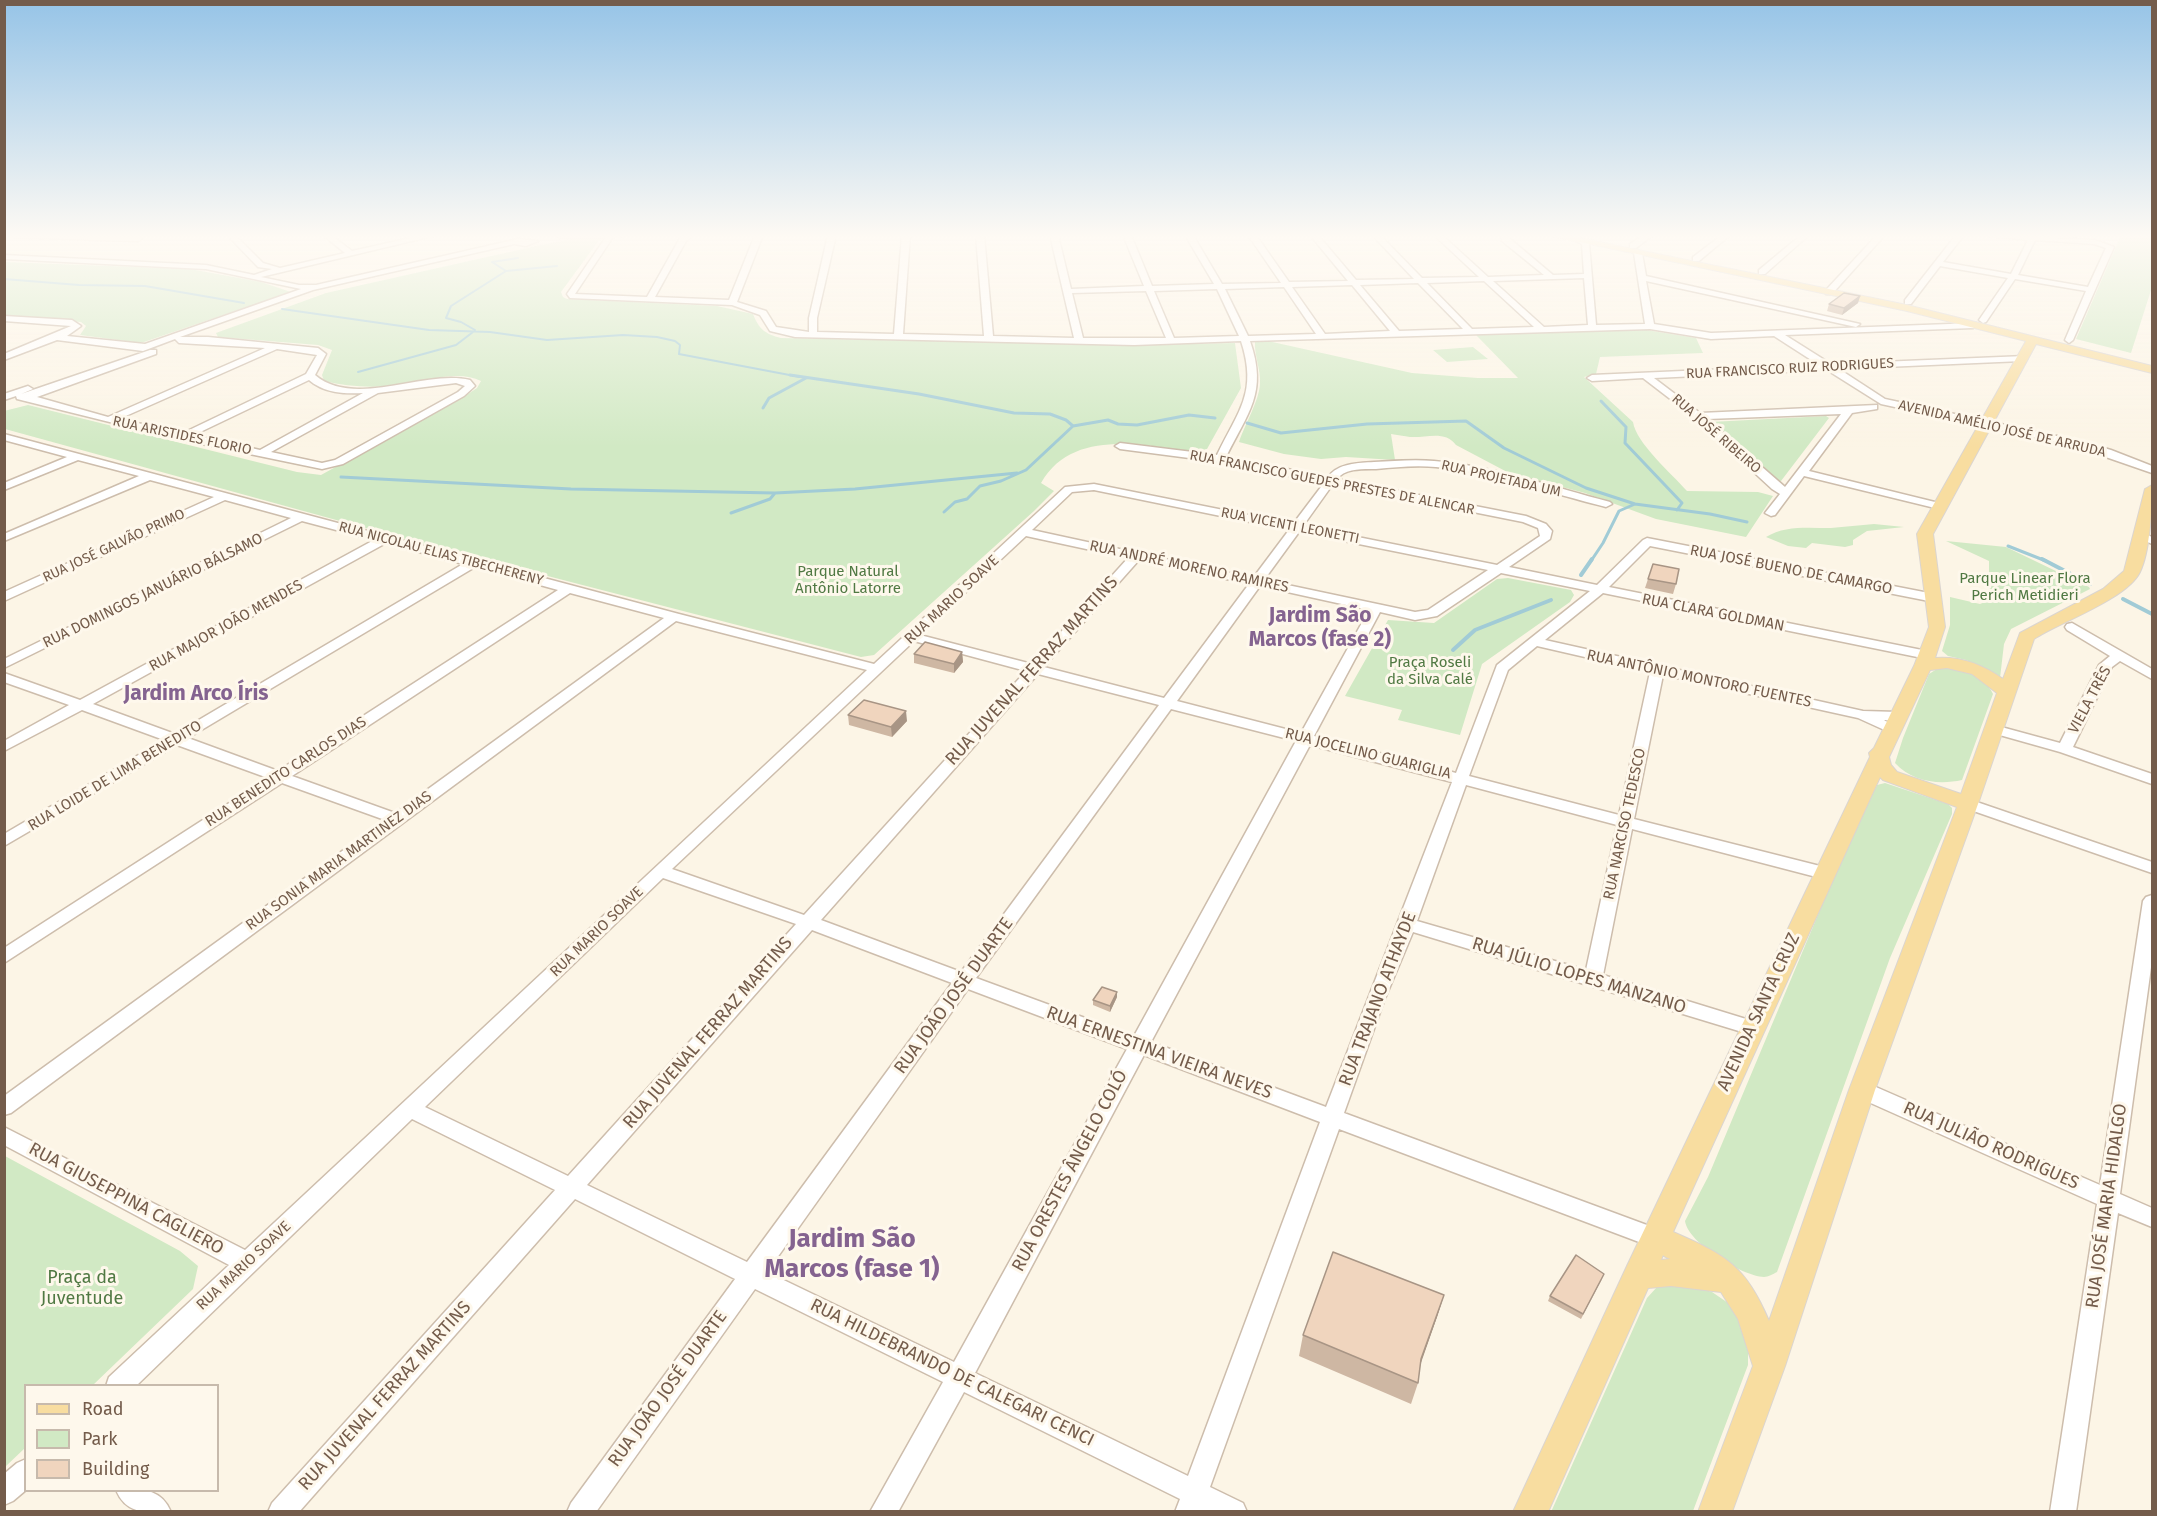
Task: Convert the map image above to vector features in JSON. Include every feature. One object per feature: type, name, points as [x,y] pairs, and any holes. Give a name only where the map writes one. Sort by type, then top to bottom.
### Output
[{"type":"main road","points":[[1902,306],[2069,340],[2152,363]]},
{"type":"main road","points":[[1923,306],[2028,339],[2152,369]]},
{"type":"main road","points":[[2028,339],[2071,344],[2152,363]]},
{"type":"main road","name":"AVENIDA SANTA CRUZ","points":[[1530,1512],[1879,753],[1925,661],[1937,627],[1925,534],[2019,363],[2028,339]]},
{"type":"main road","points":[[1715,1512],[1769,1366],[1862,1090],[1971,795],[2026,637],[2049,622],[2099,597],[2124,581],[2132,572],[2147,538],[2152,489]]},
{"type":"main road","points":[[1925,661],[1955,662],[1983,672],[2006,691]]},
{"type":"main road","points":[[1879,753],[1881,766],[1890,776],[1971,795]]},
{"type":"main road","points":[[1655,1238],[1683,1250],[1729,1279],[1755,1320],[1769,1366]]},
{"type":"main road","points":[[1637,1276],[1671,1272],[1729,1279]]},
{"type":"street","points":[[186,337],[269,306]]},
{"type":"street","points":[[12,401],[144,349],[186,337],[269,306]]},
{"type":"street","points":[[744,306],[763,314],[773,329],[795,334],[1134,342],[1650,326],[1702,336],[1775,333],[1978,323],[1991,306]]},
{"type":"street","points":[[813,335],[816,306]]},
{"type":"street","points":[[898,337],[900,306]]},
{"type":"street","points":[[986,306],[989,339]]},
{"type":"street","points":[[1071,306],[1079,341]]},
{"type":"street","points":[[1156,306],[1171,341]]},
{"type":"street","points":[[1220,459],[1252,392],[1253,377],[1247,338],[1229,306]]},
{"type":"street","points":[[1301,306],[1322,336]]},
{"type":"street","points":[[1373,306],[1396,333]]},
{"type":"street","points":[[1444,306],[1469,331]]},
{"type":"street","points":[[1516,306],[1541,328]]},
{"type":"street","points":[[1591,306],[1592,327]]},
{"type":"street","points":[[1646,306],[1650,326]]},
{"type":"street","points":[[1773,306],[1876,328]]},
{"type":"street","points":[[2069,340],[2085,306]]},
{"type":"street","points":[[795,334],[813,318]]},
{"type":"street","points":[[4,357],[74,330],[77,326],[72,323],[7,320]]},
{"type":"street","points":[[1775,333],[1879,403]]},
{"type":"street","points":[[57,337],[144,349]]},
{"type":"street","points":[[182,437],[310,376],[322,357],[320,351],[186,337]]},
{"type":"street","points":[[109,420],[277,346]]},
{"type":"street","points":[[12,401],[46,391],[144,349]]},
{"type":"street","name":"RUA FRANCISCO RUIZ RODRIGUES","points":[[1592,378],[1989,360],[2019,363]]},
{"type":"street","points":[[310,376],[319,384],[375,391]]},
{"type":"street","name":"RUA JOSÉ RIBEIRO","points":[[1647,376],[1698,416],[1776,488],[1785,492]]},
{"type":"street","name":"RUA ARISTIDES FLORIO","points":[[12,401],[39,400],[109,420],[182,437],[312,466],[327,466],[339,462],[461,394],[470,386],[467,382],[447,380],[375,391]]},
{"type":"street","points":[[1770,513],[1862,395],[1855,386]]},
{"type":"street","points":[[39,400],[38,396],[46,391]]},
{"type":"street","points":[[260,454],[375,391]]},
{"type":"street","name":"AVENIDA AMÉLIO JOSÉ DE ARRUDA","points":[[1859,399],[2091,447],[2152,470]]},
{"type":"street","points":[[1698,416],[1848,411],[1879,403]]},
{"type":"street","name":"RUA NICOLAU ELIAS TIBECHERENY","points":[[7,440],[877,669]]},
{"type":"street","name":"RUA FRANCISCO GUEDES PRESTES DE ALENCAR","points":[[1120,446],[1220,459],[1526,519],[1542,526],[1546,531],[1546,537],[1499,569]]},
{"type":"street","points":[[4,487],[77,458]]},
{"type":"street","name":"RUA PROJETADA UM","points":[[1328,481],[1337,471],[1353,467],[1409,463],[1436,464],[1490,474],[1606,504]]},
{"type":"street","points":[[1800,472],[1939,506]]},
{"type":"street","points":[[4,538],[149,476]]},
{"type":"street","name":"RUA JOÃO JOSÉ DUARTE","points":[[580,1512],[1328,481]]},
{"type":"street","name":"RUA VICENTI LEONETTI","points":[[1081,487],[1094,487],[1499,569]]},
{"type":"street","name":"RUA MARIO SOAVE","points":[[120,1384],[660,872],[1069,489],[1081,487]]},
{"type":"street","name":"RUA JOSÉ GALVÃO PRIMO","points":[[4,597],[224,496]]},
{"type":"street","name":"RUA DOMINGOS JANUÁRIO BÁLSAMO","points":[[4,664],[301,517]]},
{"type":"street","name":"RUA ANDRÉ MORENO RAMIRES","points":[[1024,532],[1414,616],[1432,613],[1499,569]]},
{"type":"street","name":"RUA MAJOR JOÃO MENDES","points":[[4,747],[385,539]]},
{"type":"street","name":"RUA JOSÉ BUENO DE CAMARGO","points":[[1647,542],[1934,598]]},
{"type":"street","name":"RUA TRAJANO ATHAYDE","points":[[1192,1502],[1375,1001],[1407,924],[1502,668],[1599,590],[1647,542]]},
{"type":"street","name":"RUA JUVENAL FERRAZ MARTINS","points":[[281,1512],[1136,556]]},
{"type":"street","name":"RUA LOIDE DE LIMA BENEDITO","points":[[4,841],[474,563]]},
{"type":"street","name":"RUA CLARA GOLDMAN","points":[[1499,569],[1925,661]]},
{"type":"street","name":"RUA BENEDITO CARLOS DIAS","points":[[4,957],[569,588]]},
{"type":"street","name":"RUA ORESTES ÂNGELO COLÓ","points":[[883,1512],[959,1377],[1376,608]]},
{"type":"street","name":"RUA SONIA MARIA MARTINEZ DIAS","points":[[4,1107],[674,617]]},
{"type":"street","points":[[2072,627],[2152,675]]},
{"type":"street","name":"RUA JOCELINO GUARIGLIA","points":[[912,637],[1824,873]]},
{"type":"street","name":"RUA ANTÔNIO MONTORO FUENTES","points":[[1535,642],[1894,722]]},
{"type":"street","name":"VIELA TRÊS","points":[[2065,749],[2106,665],[2120,655]]},
{"type":"street","name":"RUA NARCISO TEDESCO","points":[[1593,979],[1657,670]]},
{"type":"street","points":[[4,677],[397,819]]},
{"type":"street","points":[[1994,729],[2065,749],[2152,778]]},
{"type":"street","points":[[1971,795],[2152,868]]},
{"type":"street","name":"RUA ERNESTINA VIEIRA NEVES","points":[[660,872],[807,922],[1655,1238]]},
{"type":"street","name":"RUA JOSÉ MARIA HIDALGO","points":[[2063,1512],[2152,901]]},
{"type":"street","name":"RUA JÚLIO LOPES MANZANO","points":[[1407,924],[1752,1028]]},
{"type":"street","name":"RUA JULIÃO RODRIGUES","points":[[1862,1090],[2152,1218]]},
{"type":"street","name":"RUA HILDEBRANDO DE CALEGARI CENCI","points":[[411,1109],[959,1377],[1192,1502],[1234,1512]]},
{"type":"street","name":"RUA GIUSEPPINA CAGLIERO","points":[[4,1135],[248,1263]]},
{"type":"street","points":[[4,1492],[24,1474]]},
{"type":"street","points":[[130,1492],[158,1512]]},
{"type":"green space","points":[[5,306],[251,306],[141,343],[80,335],[86,326],[81,322],[5,316]]},
{"type":"green space","name":"Parque Natural Antônio Latorre","points":[[291,306],[717,306],[753,314],[763,330],[781,338],[1126,345],[1235,343],[1241,388],[1207,449],[1198,452],[1156,446],[1112,444],[1091,447],[1072,454],[1055,465],[1041,483],[1054,491],[1034,511],[874,655],[861,657],[420,543],[5,429],[4,411],[28,405],[297,472],[321,475],[465,396],[477,388],[481,381],[462,376],[451,376],[398,385],[352,386],[333,383],[324,381],[322,375],[332,350],[318,345],[218,337],[216,333]]},
{"type":"green space","points":[[2090,306],[2146,306],[2131,353],[2076,339]]},
{"type":"green space","points":[[1640,329],[1696,338],[1703,353],[1600,357],[1596,374],[1584,377],[1633,422],[1647,449],[1687,491],[1758,492],[1773,496],[1746,537],[1656,519],[1585,493],[1509,473],[1441,436],[1410,437],[1391,434],[1395,460],[1346,457],[1321,459],[1284,454],[1239,442],[1259,391],[1260,379],[1255,342],[1268,341],[1412,373],[1478,378],[1518,378],[1476,335]]},
{"type":"green space","points":[[1473,347],[1488,359],[1447,362],[1433,350]]},
{"type":"green space","points":[[1826,416],[1829,418],[1781,481],[1775,480],[1710,422]]},
{"type":"green space","points":[[1874,524],[1904,527],[1867,531],[1853,540],[1853,545],[1845,547],[1812,543],[1806,548],[1788,546],[1766,537],[1789,529]]},
{"type":"green space","name":"Parque Linear Flora Perich Metidieri","points":[[1946,541],[2006,547],[2090,589],[2011,629],[2004,644],[2000,678],[1966,660],[1948,656],[1942,651],[1950,625],[1950,597],[1980,604],[1997,597],[1989,588],[1989,561]]},
{"type":"green space","name":"Praça Roseli da Silva Calé","points":[[1508,578],[1571,590],[1574,595],[1570,602],[1482,664],[1460,735],[1398,720],[1402,710],[1345,696],[1388,620],[1434,623],[1497,579]]},
{"type":"green space","points":[[1940,667],[1971,673],[1984,681],[1993,694],[1962,780],[1935,782],[1918,778],[1895,763],[1929,674]]},
{"type":"green space","points":[[1885,783],[1948,804],[1952,808],[1952,814],[1890,958],[1777,1272],[1766,1277],[1754,1275],[1717,1257],[1688,1230],[1685,1221],[1708,1177],[1833,879],[1877,785]]},
{"type":"green space","name":"Praça da Juventude","points":[[5,1156],[180,1251],[198,1266],[193,1289],[94,1384],[24,1384],[24,1449],[5,1467]]},
{"type":"green space","points":[[1688,1284],[1712,1292],[1737,1309],[1748,1336],[1748,1365],[1693,1511],[1551,1512],[1647,1298],[1657,1287]]},
{"type":"building","points":[[1653,564],[1679,569],[1676,584],[1648,579]]},
{"type":"building","points":[[925,642],[962,652],[954,664],[914,654]]},
{"type":"building","points":[[864,700],[906,711],[891,727],[848,715]]},
{"type":"building","points":[[1102,987],[1117,992],[1110,1006],[1093,1000]]},
{"type":"building","points":[[1333,1252],[1444,1295],[1421,1359],[1418,1383],[1303,1335]]},
{"type":"building","points":[[1576,1255],[1604,1274],[1583,1314],[1550,1296]]},
{"type":"waterway","points":[[451,306],[446,318],[461,322],[475,330]]},
{"type":"waterway","points":[[282,309],[429,330],[490,332],[547,340],[623,335],[657,337],[675,341],[680,345],[679,354],[800,377]]},
{"type":"waterway","points":[[358,372],[456,345],[473,332]]},
{"type":"waterway","points":[[790,375],[919,394],[1014,413],[1050,414],[1066,420],[1073,426]]},
{"type":"waterway","points":[[763,408],[769,398],[806,378]]},
{"type":"waterway","points":[[1601,401],[1626,427],[1625,443],[1682,503],[1677,510]]},
{"type":"waterway","points":[[1073,426],[1108,420],[1118,424],[1137,425],[1189,415],[1215,418]]},
{"type":"waterway","points":[[1247,423],[1281,433],[1367,424],[1466,421],[1504,448],[1586,488],[1635,504]]},
{"type":"waterway","points":[[944,512],[955,502],[967,499],[980,486],[1001,481],[1026,470],[1073,426]]},
{"type":"waterway","points":[[775,493],[855,489],[1017,473]]},
{"type":"waterway","points":[[341,477],[571,489],[775,493]]},
{"type":"waterway","points":[[731,513],[770,499],[775,493]]},
{"type":"waterway","points":[[1591,561],[1619,511],[1635,504]]},
{"type":"waterway","points":[[1635,504],[1677,510]]},
{"type":"waterway","points":[[1677,510],[1747,522]]},
{"type":"waterway","points":[[2008,546],[2045,561]]},
{"type":"waterway","points":[[1581,575],[1592,559]]},
{"type":"waterway","points":[[2045,561],[2090,584]]},
{"type":"waterway","points":[[2123,599],[2152,614]]},
{"type":"waterway","points":[[1453,650],[1475,630],[1551,600]]},
{"type":"district","name":"Jardim São Marcos (fase 2)","points":[[1320,628]]},
{"type":"district","name":"Jardim Arco Íris","points":[[196,694]]},
{"type":"district","name":"Jardim São Marcos (fase 1)","points":[[852,1255]]}]
